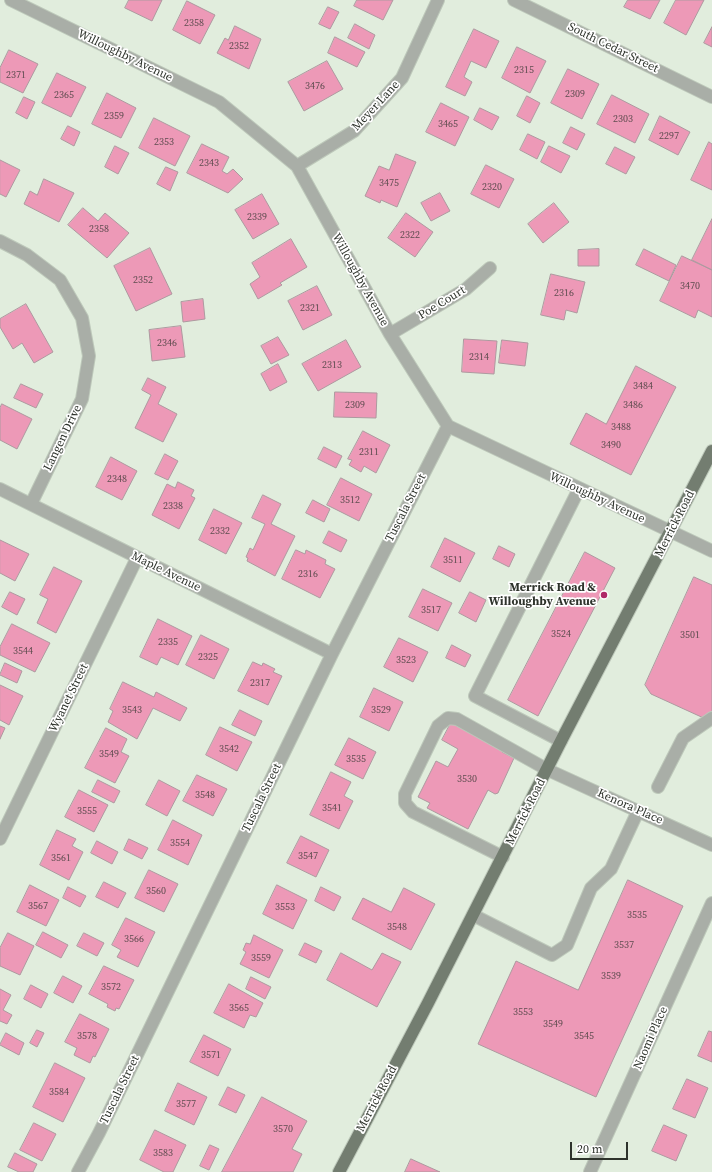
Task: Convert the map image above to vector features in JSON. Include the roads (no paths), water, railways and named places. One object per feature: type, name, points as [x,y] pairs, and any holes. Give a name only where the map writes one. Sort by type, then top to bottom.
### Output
[{"type":"main road","name":"Merrick Road","points":[[339,1172],[712,451]]},
{"type":"street","name":"Willoughby Avenue","points":[[12,0],[219,102],[297,166],[390,334],[448,426],[712,551]]},
{"type":"street","name":"Meyer Lane","points":[[297,166],[354,131],[402,78],[438,0]]},
{"type":"street","name":"South Cedar Street","points":[[514,0],[712,97]]},
{"type":"street","name":"Langen Drive","points":[[0,241],[27,255],[60,280],[82,318],[89,356],[82,399],[31,504]]},
{"type":"street","name":"Poe Court","points":[[390,334],[466,289],[490,268]]},
{"type":"street","name":"Tuscala Street","points":[[78,1172],[103,1126],[332,654],[448,426]]},
{"type":"street","name":"Maple Avenue","points":[[0,489],[332,654]]},
{"type":"street","points":[[561,741],[475,696],[579,489]]},
{"type":"street","name":"Wyanet Street","points":[[0,839],[137,558]]},
{"type":"street","name":"Kenora Place","points":[[503,857],[412,812],[405,803],[405,794],[438,726],[448,718],[457,719],[548,770],[712,845]]},
{"type":"street","points":[[658,787],[683,738],[712,718]]},
{"type":"street","points":[[473,915],[552,955],[567,945],[592,888],[612,869],[638,811]]},
{"type":"street","name":"Naomi Place","points":[[590,1172],[712,903]]},
{"type":"place","name":"Merrick Road & Willoughby Avenue","points":[[604,595]]}]
